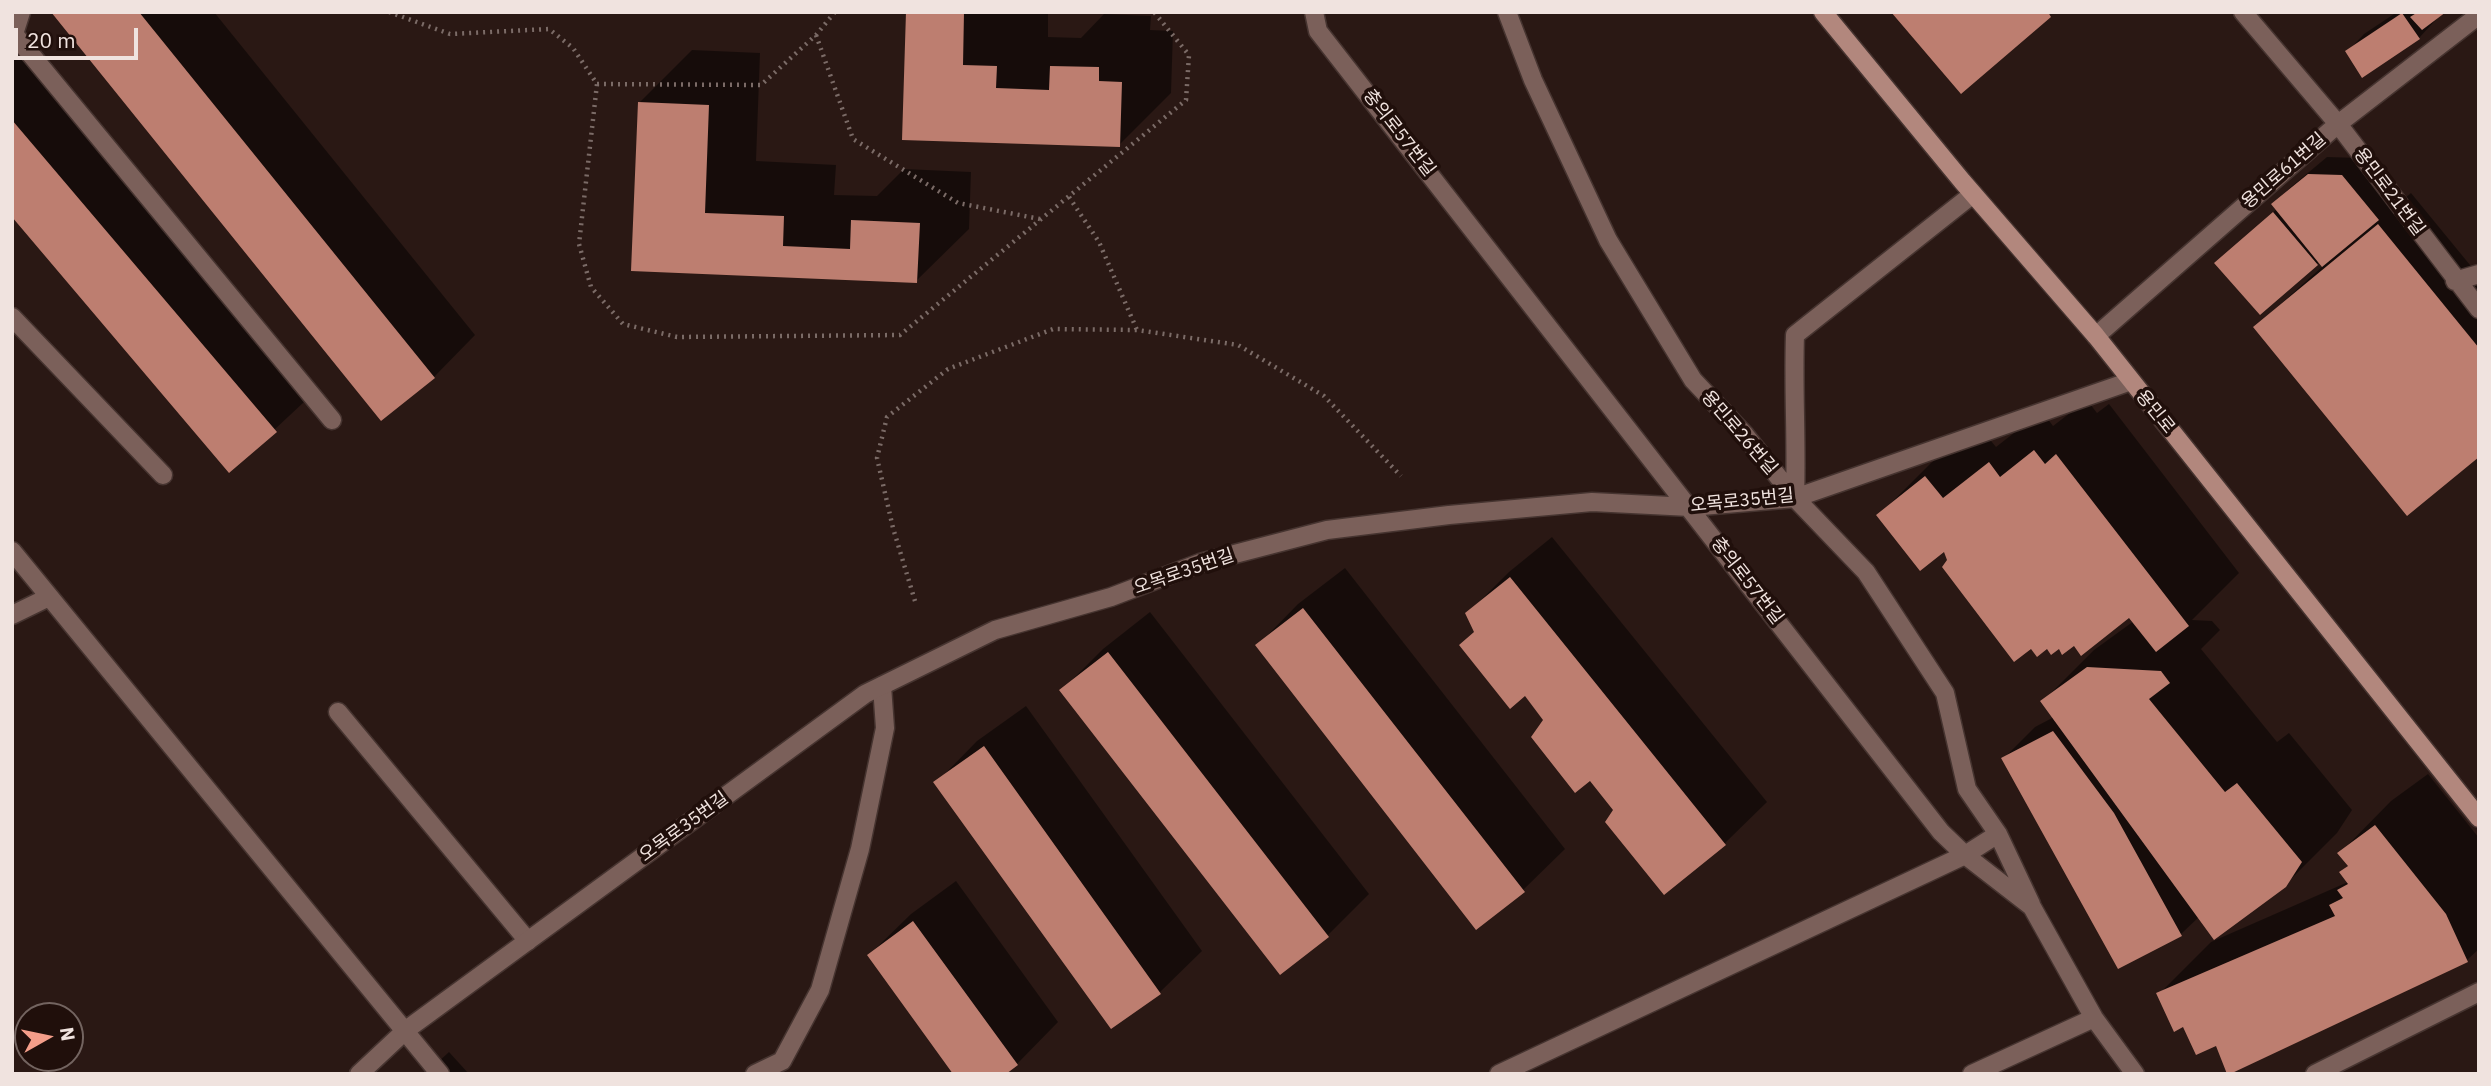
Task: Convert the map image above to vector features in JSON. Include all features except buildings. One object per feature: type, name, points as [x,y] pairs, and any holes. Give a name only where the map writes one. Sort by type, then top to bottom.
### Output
[{"type":"street","points":[[21,12],[13,34],[332,420]]},
{"type":"street","name":"충의로57번길","points":[[1314,12],[1318,31],[1941,832],[1965,855],[2032,907],[2094,1018],[2135,1074]]},
{"type":"street","name":"용민로26번길","points":[[1507,12],[1533,80],[1608,240],[1693,380],[1745,435],[1795,498],[1866,572],[1945,693],[1967,789],[1998,834],[2032,907]]},
{"type":"street","name":"용민로","points":[[1823,12],[1973,194],[2096,336],[2479,818]]},
{"type":"street","name":"용민로21번길","points":[[2243,12],[2338,124],[2455,281],[2479,309]]},
{"type":"street","name":"용민로61번길","points":[[2096,336],[2338,124],[2479,15]]},
{"type":"street","points":[[1795,498],[1797,453],[1792,403],[1795,335],[1973,194]]},
{"type":"street","points":[[2455,281],[2479,274]]},
{"type":"street","points":[[12,317],[163,475]]},
{"type":"street","name":"오목로35번길","points":[[359,1074],[406,1030],[865,694],[995,630],[1111,597],[1200,563],[1327,530],[1449,514],[1592,502],[1690,507],[1795,498],[2131,381]]},
{"type":"street","points":[[12,551],[440,1074]]},
{"type":"street","points":[[12,615],[49,597]]},
{"type":"street","points":[[755,1074],[782,1061],[820,990],[860,849],[885,728],[882,686]]},
{"type":"street","points":[[338,712],[528,941]]},
{"type":"street","points":[[1499,1074],[1965,855],[1998,834]]},
{"type":"street","points":[[2315,1074],[2479,992]]},
{"type":"street","points":[[1972,1074],[2094,1018]]},
{"type":"path","points":[[389,12],[450,34],[549,29],[573,48],[597,84],[579,244],[591,287],[623,324],[677,337],[900,335],[1186,100],[1189,55],[1154,12]]},
{"type":"path","points":[[597,84],[761,85],[816,35],[835,12]]},
{"type":"path","points":[[816,35],[853,139],[958,203],[1042,219]]},
{"type":"path","points":[[1069,197],[1099,242],[1138,330]]},
{"type":"path","points":[[915,601],[893,528],[877,458],[887,417],[948,369],[1053,329],[1138,330],[1238,345],[1324,396],[1401,475]]}]
